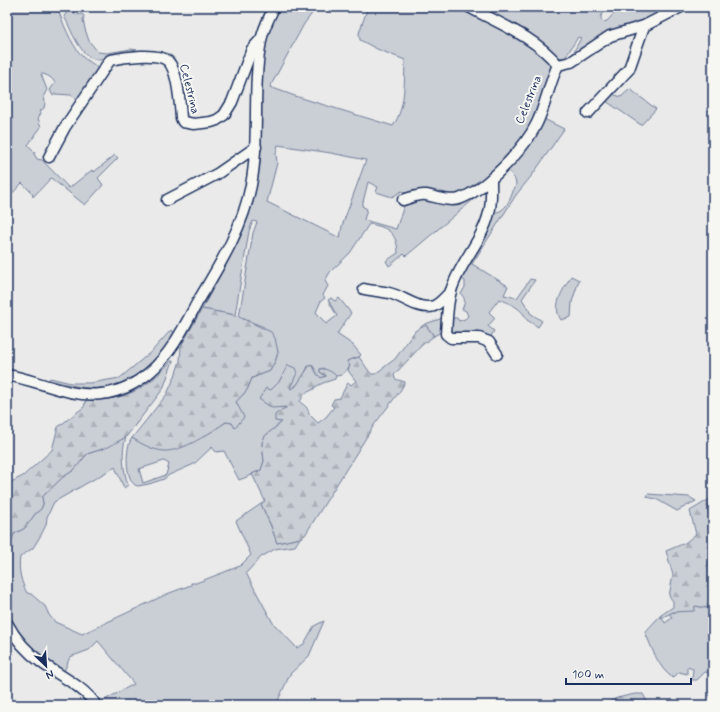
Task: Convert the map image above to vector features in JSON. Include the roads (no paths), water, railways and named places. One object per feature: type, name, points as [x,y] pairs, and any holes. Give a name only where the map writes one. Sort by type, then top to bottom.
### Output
[{"type":"street","name":"Celestrina","points":[[7,375],[89,395],[110,393],[122,389],[141,380],[160,363],[178,338],[222,259],[240,222],[251,185],[256,147],[257,81],[261,40],[266,23],[274,7]]},
{"type":"street","points":[[469,7],[533,41],[549,54],[558,65],[571,62],[610,36],[644,26],[681,7]]},
{"type":"street","points":[[588,113],[629,69],[644,26]]},
{"type":"street","name":"Celestrina","points":[[49,157],[65,127],[110,60],[147,56],[164,59],[169,62],[172,67],[179,92],[181,118],[183,122],[194,124],[211,122],[221,118],[228,111],[252,49],[261,40]]},
{"type":"street","name":"Celestrina","points":[[403,200],[425,195],[450,200],[458,199],[466,196],[491,179],[521,147],[537,123],[558,65]]},
{"type":"street","points":[[167,200],[217,174],[256,147]]},
{"type":"street","points":[[491,179],[490,211],[486,225],[461,269],[451,291],[447,314],[446,334],[451,338],[479,338],[489,342],[497,354]]},
{"type":"street","points":[[364,289],[390,293],[427,307],[435,306],[451,291]]},
{"type":"street","points":[[7,624],[17,640],[29,652],[81,689],[96,705]]}]
